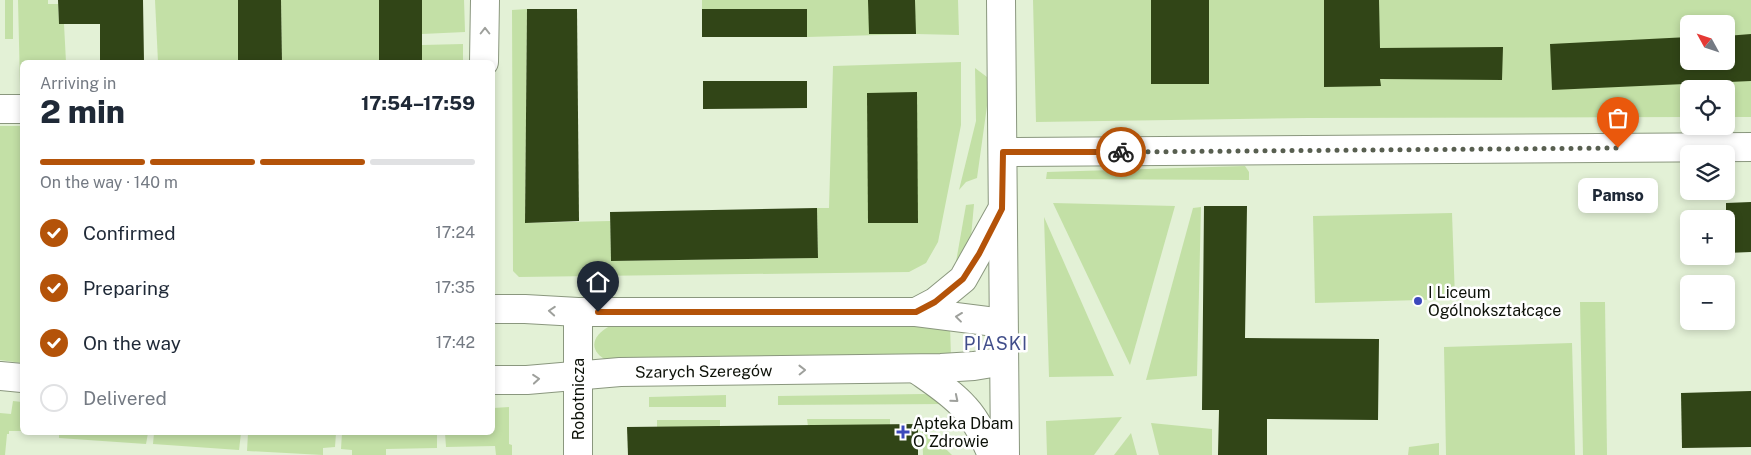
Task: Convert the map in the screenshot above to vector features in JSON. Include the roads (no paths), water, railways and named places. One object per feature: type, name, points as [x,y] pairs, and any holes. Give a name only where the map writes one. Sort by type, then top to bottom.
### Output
[{"type":"street","points":[[484,60],[485,0]]},
{"type":"street","points":[[1001,0],[1005,455]]},
{"type":"street","points":[[0,109],[20,109]]},
{"type":"street","points":[[1003,152],[1751,147]]},
{"type":"street","points":[[916,312],[935,302],[963,279],[979,254],[1002,209]]},
{"type":"street","points":[[495,309],[578,312],[916,312],[1003,323]]},
{"type":"street","name":"Robotnicza","points":[[578,312],[578,455]]},
{"type":"street","name":"Szarych Szeregów","points":[[495,380],[527,380],[620,372],[916,369],[974,366],[1004,361]]},
{"type":"street","points":[[916,369],[959,401],[974,420],[992,455]]},
{"type":"street","points":[[0,376],[20,378]]},
{"type":"place","name":"Pamso","points":[[1618,148]]},
{"type":"place","name":"I Liceum Ogólnokształcące","points":[[1418,301]]},
{"type":"place","name":"Apteka Dbam O Zdrowie","points":[[903,432]]},
{"type":"district","name":"PIASKI","points":[[996,343]]}]
